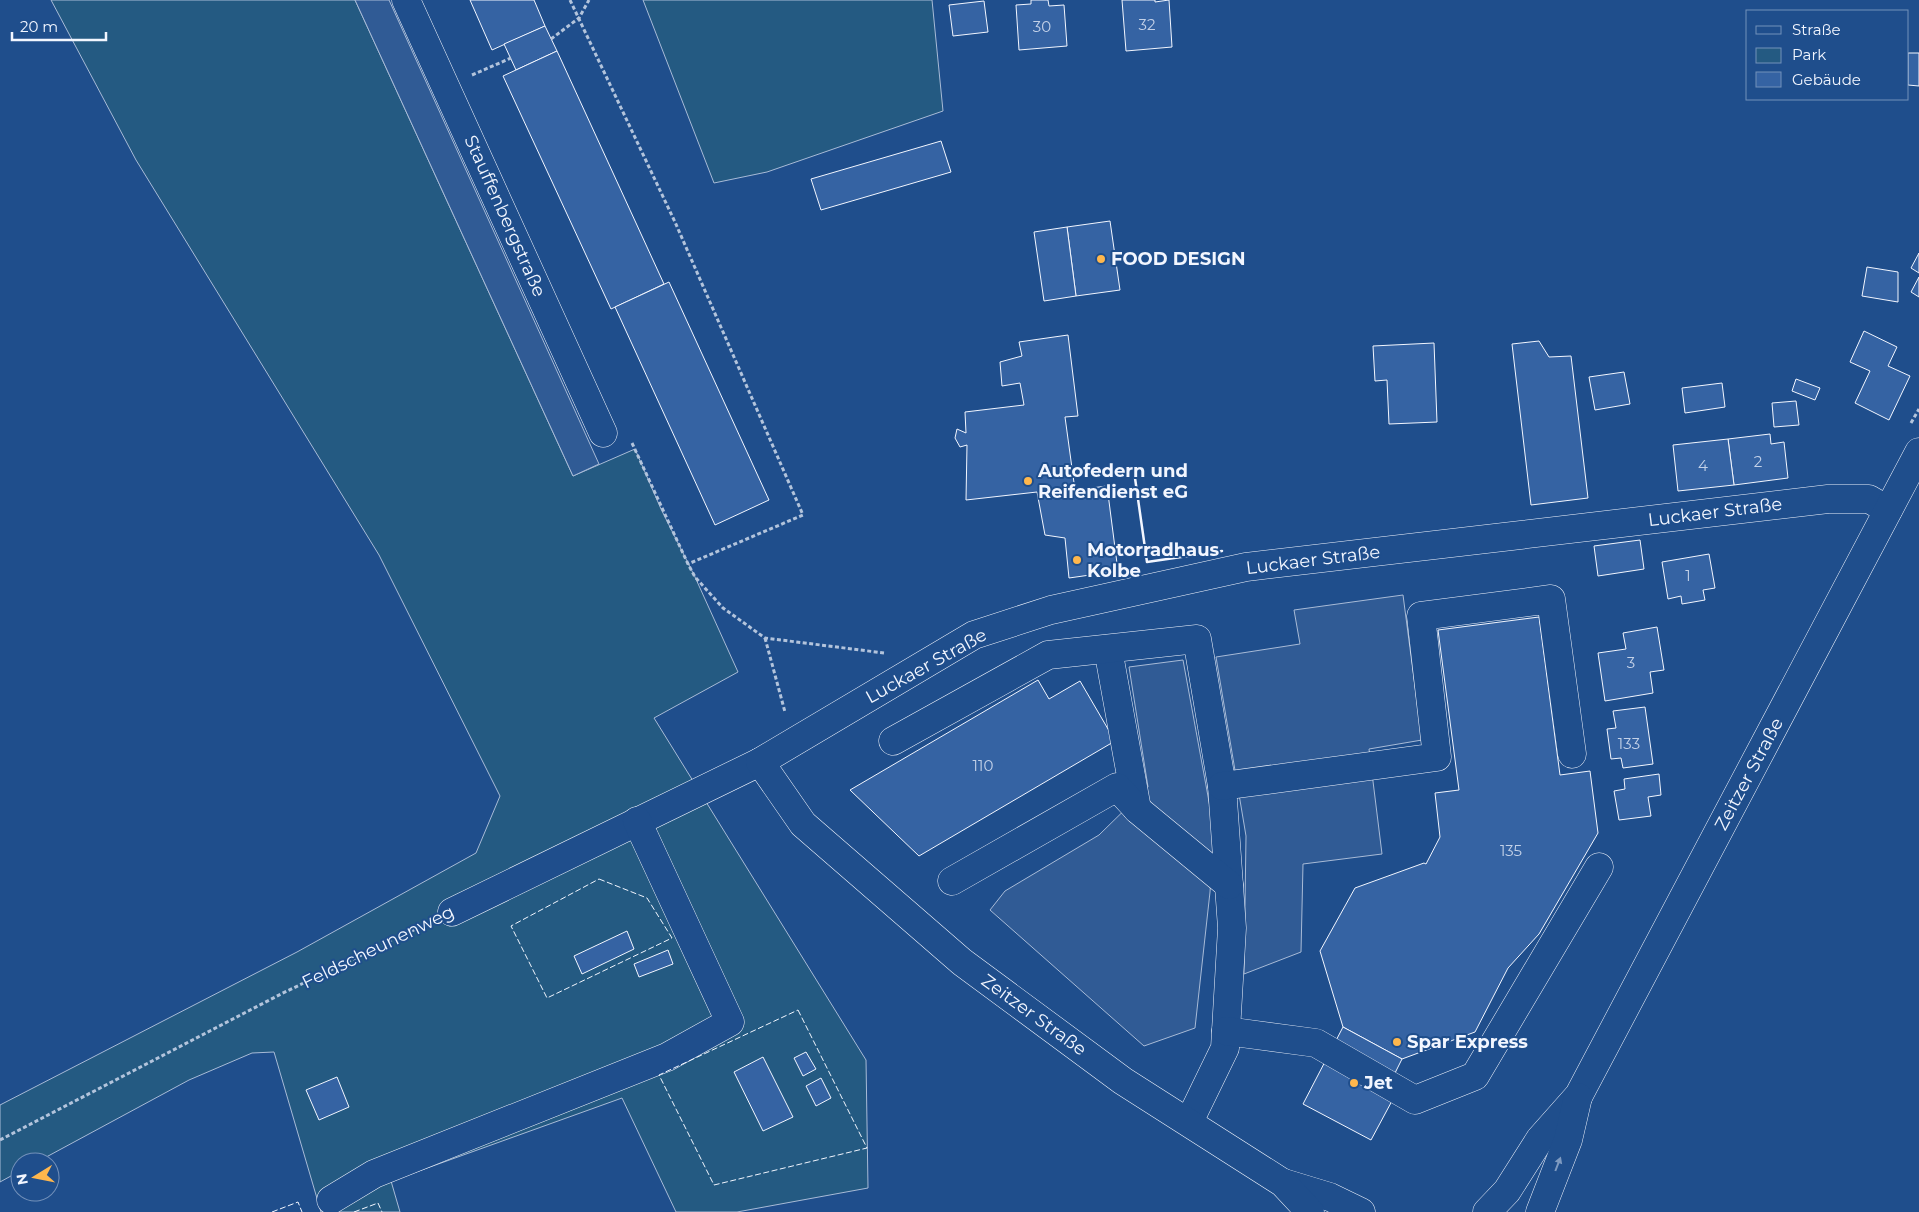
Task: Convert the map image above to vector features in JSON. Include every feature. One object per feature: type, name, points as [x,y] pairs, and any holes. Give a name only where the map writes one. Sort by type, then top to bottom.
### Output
[{"type":"street","name":"Stauffenbergstraße","points":[[406,0],[603,433]]},
{"type":"street","name":"Zeitzer Straße","points":[[1487,1212],[1507,1191],[1540,1139],[1579,1095],[1919,452]]},
{"type":"street","name":"Luckaer Straße","points":[[760,762],[974,635],[1051,610],[1246,567],[1828,499],[1869,499],[1888,510]]},
{"type":"street","points":[[1222,786],[1437,757],[1421,616],[1551,599],[1572,754]]},
{"type":"street","points":[[893,741],[1048,656],[1197,639],[1222,786],[1232,928],[1225,1048],[1189,1122]]},
{"type":"street","points":[[1108,649],[1138,810]]},
{"type":"street","name":"Zeitzer Straße","points":[[760,762],[803,824],[962,962],[1123,1081],[1282,1183],[1310,1212]]},
{"type":"street","name":"Feldscheunenweg","points":[[452,912],[760,762]]},
{"type":"street","points":[[952,881],[1117,786],[1138,810],[1229,885]]},
{"type":"street","points":[[331,1200],[374,1174],[667,1057],[730,1022],[637,821]]},
{"type":"street","points":[[1226,1032],[1316,1043],[1416,1100],[1475,1076],[1599,867]]},
{"type":"street","name":"Zeitzer Straße","points":[[1540,1212],[1568,1140],[1579,1095]]},
{"type":"street","name":"Zeitzer Straße","points":[[1282,1183],[1330,1197],[1362,1212]]},
{"type":"path","points":[[570,0],[675,222],[803,515],[688,564],[695,577],[723,608],[765,638],[894,654],[925,663]]},
{"type":"path","points":[[551,39],[579,18],[589,0]]},
{"type":"path","points":[[467,78],[511,58]]},
{"type":"path","points":[[765,638],[794,742]]},
{"type":"path","name":"Feldscheunenweg","points":[[0,1140],[281,994],[452,912]]},
{"type":"green space","points":[[51,0],[355,0],[573,476],[635,449],[661,509],[695,577],[738,672],[654,718],[866,1060],[868,1188],[737,1212],[676,1212],[622,1098],[391,1181],[400,1212],[321,1212],[274,1052],[252,1053],[189,1080],[56,1152],[10,1152],[10,1176],[0,1182],[0,1105],[297,952],[476,853],[500,796],[379,555],[136,160]]},
{"type":"green space","points":[[643,0],[932,0],[943,111],[767,172],[714,183]]},
{"type":"shaded area","points":[[355,0],[389,0],[599,464],[573,476]]},
{"type":"shaded area","points":[[1403,595],[1422,740],[1369,749],[1382,854],[1303,864],[1301,952],[1244,974],[1246,836],[1216,657],[1300,644],[1294,610]]},
{"type":"shaded area","points":[[1183,660],[1214,829],[1210,892],[1195,1028],[1144,1046],[990,910],[1005,891],[1099,835],[1148,787],[1129,667]]},
{"type":"building","points":[[470,0],[534,0],[545,26],[492,50]]},
{"type":"building","points":[[1031,0],[1048,0],[1049,6],[1064,5],[1067,46],[1019,50],[1016,5],[1031,4]]},
{"type":"building","points":[[1122,0],[1155,0],[1155,2],[1169,0],[1172,47],[1126,51]]},
{"type":"building","points":[[984,1],[988,32],[953,36],[949,5]]},
{"type":"building","points":[[545,26],[557,51],[516,70],[504,44]]},
{"type":"building","points":[[557,51],[664,284],[611,309],[503,76]]},
{"type":"building","points":[[1909,53],[1919,53],[1919,86],[1909,85]]},
{"type":"building","points":[[941,141],[951,172],[821,210],[811,179]]},
{"type":"building","points":[[1110,221],[1120,290],[1076,296],[1067,227]]},
{"type":"building","points":[[1067,227],[1076,296],[1044,301],[1034,232]]},
{"type":"building","points":[[1919,253],[1919,273],[1911,268]]},
{"type":"building","points":[[1867,267],[1898,272],[1898,302],[1862,296]]},
{"type":"building","points":[[1919,277],[1919,297],[1911,292]]},
{"type":"building","points":[[669,282],[769,500],[715,525],[615,307]]},
{"type":"building","points":[[1864,331],[1897,347],[1888,366],[1910,376],[1889,420],[1855,403],[1870,371],[1850,362]]},
{"type":"building","points":[[1068,335],[1078,416],[1065,417],[1075,490],[1107,486],[1118,571],[1069,578],[1065,538],[1045,535],[1037,492],[966,500],[967,445],[960,447],[955,438],[957,429],[966,433],[965,412],[1024,405],[1020,383],[1002,386],[1000,362],[1022,356],[1019,342]]},
{"type":"building","points":[[1539,341],[1549,357],[1571,356],[1588,498],[1531,505],[1512,344]]},
{"type":"building","points":[[1434,343],[1437,422],[1389,424],[1387,380],[1375,381],[1373,346]]},
{"type":"building","points":[[1624,372],[1630,404],[1595,410],[1589,377]]},
{"type":"building","points":[[1796,379],[1820,388],[1815,400],[1792,391]]},
{"type":"building","points":[[1722,383],[1725,407],[1685,413],[1682,388]]},
{"type":"building","points":[[1796,401],[1799,425],[1774,427],[1772,403]]},
{"type":"building","points":[[1770,434],[1771,444],[1784,442],[1788,478],[1734,485],[1728,439]]},
{"type":"building","points":[[1728,439],[1734,485],[1678,491],[1673,445]]},
{"type":"building","points":[[1640,540],[1644,569],[1598,576],[1594,546]]},
{"type":"building","points":[[1709,554],[1715,588],[1703,590],[1705,600],[1682,604],[1681,596],[1668,599],[1662,562]]},
{"type":"building","points":[[1539,617],[1560,775],[1590,771],[1598,833],[1539,934],[1508,968],[1475,1032],[1402,1059],[1343,1027],[1320,951],[1355,888],[1424,863],[1426,864],[1440,837],[1435,793],[1459,790],[1438,630]]},
{"type":"building","points":[[1657,627],[1664,670],[1650,672],[1653,693],[1605,701],[1598,653],[1626,649],[1623,633]]},
{"type":"building","points":[[1038,680],[1049,699],[1080,681],[1115,741],[919,856],[850,790]]},
{"type":"building","points":[[1645,707],[1653,764],[1623,768],[1621,758],[1611,759],[1607,729],[1616,728],[1613,711]]},
{"type":"building","points":[[1659,774],[1661,795],[1648,797],[1651,816],[1619,820],[1614,791],[1625,789],[1624,779]]},
{"type":"building","points":[[627,931],[634,949],[582,974],[574,956]]},
{"type":"building","points":[[668,950],[673,964],[639,977],[634,964]]},
{"type":"building","name":"Jet","points":[[1343,1027],[1402,1059],[1391,1081],[1400,1086],[1371,1140],[1303,1104]]},
{"type":"building","points":[[806,1052],[816,1069],[803,1076],[794,1058]]},
{"type":"building","points":[[763,1057],[793,1117],[763,1131],[734,1072]]},
{"type":"building","points":[[337,1077],[349,1107],[319,1120],[306,1090]]},
{"type":"building","points":[[821,1078],[831,1098],[816,1106],[806,1086]]},
{"type":"fence","points":[[599,879],[647,898],[672,938],[547,998],[511,926],[599,879]]},
{"type":"fence","points":[[798,1010],[867,1148],[714,1185],[659,1075],[798,1010]]},
{"type":"fence","points":[[272,1212],[298,1202],[302,1212]]},
{"type":"fence","points":[[354,1212],[378,1203],[382,1212]]},
{"type":"wall","points":[[1135,478],[1147,562],[1222,551]]},
{"type":"place","name":"FOOD DESIGN","points":[[1101,259]]},
{"type":"place","name":"Autofedern und Reifendienst eG","points":[[1028,481]]},
{"type":"place","name":"Motorradhaus Kolbe","points":[[1077,560]]},
{"type":"place","name":"Spar Express","points":[[1397,1042]]},
{"type":"place","name":"Jet","points":[[1354,1083]]}]
